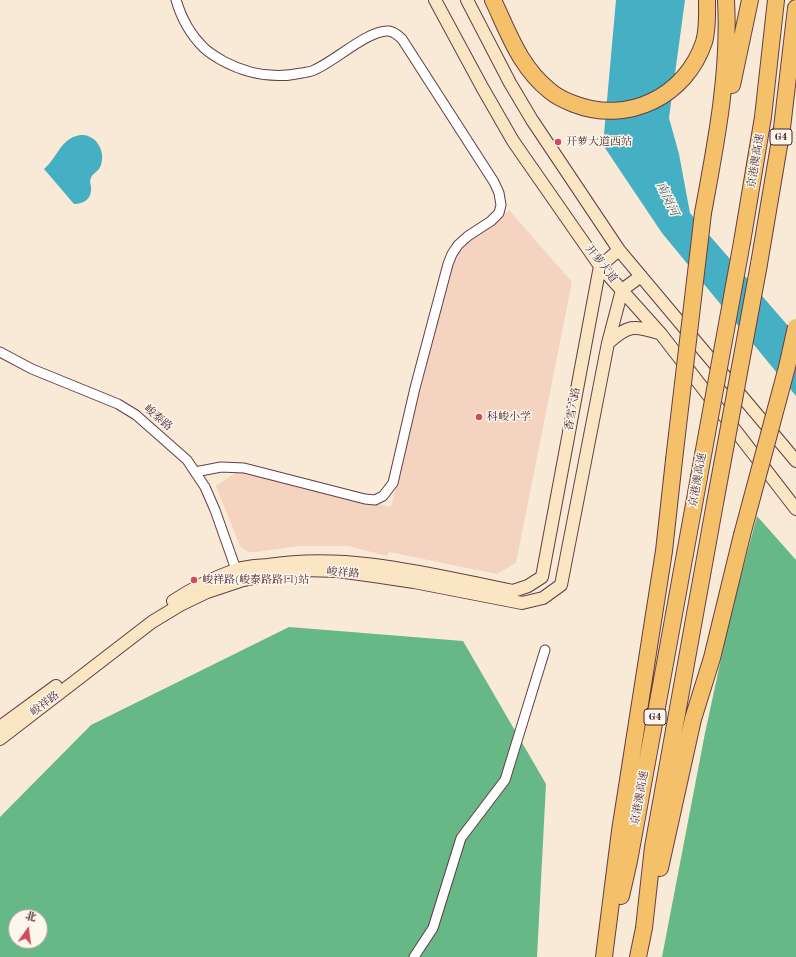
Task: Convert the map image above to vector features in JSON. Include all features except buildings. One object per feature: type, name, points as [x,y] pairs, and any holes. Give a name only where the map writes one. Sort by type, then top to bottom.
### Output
[{"type":"highway","points":[[492,0],[511,42],[524,64],[551,92],[578,106],[601,111],[619,111],[637,108],[669,92],[685,76],[696,60],[704,41],[707,21],[707,0]]},
{"type":"highway","points":[[604,957],[620,831],[664,551],[703,213],[718,132],[727,36],[726,0]]},
{"type":"highway","points":[[718,132],[726,108],[750,0]]},
{"type":"highway","name":"京港澳高速","points":[[608,957],[629,861],[742,242],[763,117],[776,0]]},
{"type":"highway","name":"京港澳高速","points":[[638,957],[644,928],[653,846],[759,264],[782,128],[796,8]]},
{"type":"highway","points":[[644,928],[661,862],[693,719],[712,658],[796,327]]},
{"type":"street","points":[[176,0],[184,20],[192,34],[208,51],[234,67],[250,73],[268,76],[283,76],[314,70],[372,35],[384,31],[397,34],[402,39],[494,182],[500,193],[501,205],[498,213],[491,221],[468,236],[452,254],[415,388],[393,482],[383,496],[374,500],[365,499],[244,468],[221,467],[195,472]]},
{"type":"street","name":"开萝大道","points":[[434,0],[512,141],[600,266],[661,334],[796,508]]},
{"type":"street","name":"开萝大道","points":[[466,0],[506,76],[532,120],[619,250],[796,461]]},
{"type":"street","points":[[600,266],[619,250]]},
{"type":"street","name":"香雪六路","points":[[542,577],[600,266]]},
{"type":"street","points":[[622,290],[641,276]]},
{"type":"street","name":"香雪六路","points":[[561,586],[608,343],[622,290]]},
{"type":"street","points":[[608,343],[619,333],[626,329],[635,327],[644,328],[661,334]]},
{"type":"street","name":"峻泰路","points":[[0,352],[32,369],[118,404],[136,415],[187,460],[205,487],[215,510],[238,575]]},
{"type":"street","name":"峻祥路","points":[[0,727],[152,614],[202,584],[286,562],[325,560],[355,562],[398,569],[513,591],[528,586],[542,577]]},
{"type":"street","name":"峻祥路","points":[[0,739],[152,622],[180,605],[238,575],[271,574],[304,570],[338,572],[414,582],[522,603],[543,598],[561,586]]},
{"type":"street","points":[[414,957],[433,928],[461,838],[505,780],[545,650]]},
{"type":"shaded area","name":"科峻小学","points":[[509,210],[572,282],[516,563],[497,574],[389,552],[387,556],[348,546],[299,546],[248,552],[240,546],[216,486],[238,471],[391,507],[451,267],[460,250]]},
{"type":"green space","points":[[757,516],[796,560],[796,957],[662,957],[705,733],[731,613]]},
{"type":"green space","points":[[289,627],[463,641],[546,784],[537,957],[0,957],[0,817],[91,725]]},
{"type":"water","name":"南岗河","points":[[616,0],[685,0],[669,118],[679,154],[690,213],[796,335],[796,396],[662,233],[603,145]]},
{"type":"water","points":[[80,135],[89,136],[94,139],[100,146],[102,160],[99,169],[90,179],[91,191],[89,198],[84,202],[74,204],[44,169],[68,140]]},
{"type":"place","name":"开萝大道西站","points":[[558,142]]},
{"type":"place","name":"科峻小学","points":[[479,417]]},
{"type":"place","name":"峻祥路(峻泰路路口)站","points":[[194,580]]}]
